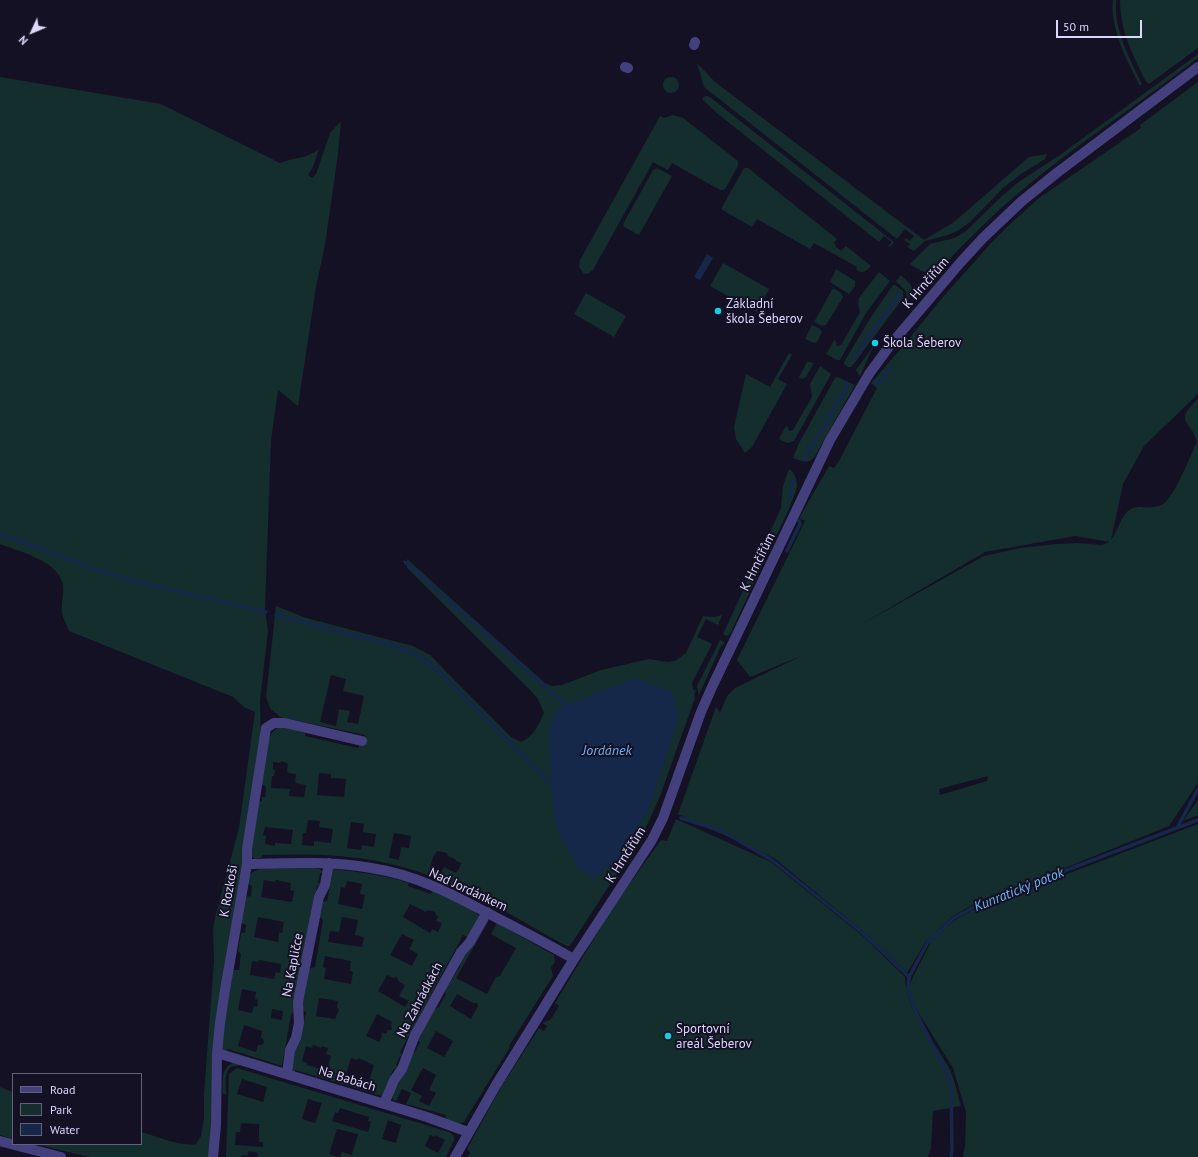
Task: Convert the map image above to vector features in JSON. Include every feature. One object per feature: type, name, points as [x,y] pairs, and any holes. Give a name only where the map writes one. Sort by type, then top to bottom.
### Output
[{"type":"street","name":"K Hrnčířům","points":[[455,1157],[468,1132],[574,959],[652,840],[712,687],[830,440],[869,374],[934,292],[983,238],[1011,211],[1058,172],[1198,67]]},
{"type":"street","name":"K Rozkoši","points":[[213,1157],[216,1125],[217,1053],[225,990],[247,864],[247,849],[266,728],[274,722],[285,723],[362,741]]},
{"type":"street","name":"Nad Jordánkem","points":[[247,864],[311,862],[329,863],[371,868],[395,873],[448,892],[574,959]]},
{"type":"street","name":"Na Kapličce","points":[[287,1074],[290,1050],[296,1038],[299,1023],[298,1002],[319,897],[325,885],[329,863]]},
{"type":"street","name":"Na Zahrádkách","points":[[384,1104],[394,1080],[402,1068],[415,1034],[461,952],[470,942],[487,912]]},
{"type":"street","name":"Na Babách","points":[[217,1053],[427,1117],[468,1132]]},
{"type":"street","points":[[0,1141],[12,1144]]},
{"type":"street","points":[[15,1145],[61,1157]]},
{"type":"green space","points":[[1113,0],[1116,0],[1117,22],[1123,44],[1142,84],[1140,86],[1120,44],[1114,22]]},
{"type":"green space","points":[[1120,0],[1198,0],[1198,48],[1149,84],[1146,82],[1136,62],[1128,42],[1122,22]]},
{"type":"green space","points":[[1198,54],[1198,58],[1060,160],[1015,196],[952,256],[942,270],[936,273],[928,273],[910,264],[930,244],[954,238],[965,232],[1003,195],[1020,181],[1060,155]]},
{"type":"green space","points":[[697,63],[715,82],[924,240],[954,222],[1029,157],[1047,154],[1045,159],[1021,174],[1003,188],[970,222],[959,230],[948,235],[925,241],[914,251],[907,247],[910,244],[904,240],[906,238],[910,241],[914,236],[905,229],[897,239],[704,87]]},
{"type":"green space","points":[[0,77],[161,104],[280,163],[304,157],[319,149],[313,167],[308,175],[312,178],[316,174],[330,133],[341,121],[338,154],[325,245],[316,287],[298,406],[278,390],[271,440],[265,608],[268,631],[260,701],[261,739],[242,866],[212,1106],[210,1156],[208,1157],[89,1157],[39,1145],[142,1145],[142,1132],[175,1143],[189,1145],[196,1144],[201,1136],[204,1119],[204,1094],[214,961],[213,929],[239,828],[255,712],[244,707],[233,697],[69,631],[62,613],[63,585],[60,576],[54,569],[37,558],[0,544]]},
{"type":"green space","points":[[671,77],[678,82],[679,85],[674,92],[671,93],[664,88],[663,85],[668,78]]},
{"type":"green space","points":[[1198,82],[1198,394],[1144,446],[1123,484],[1111,540],[1124,516],[1130,509],[1139,507],[1154,507],[1163,504],[1168,500],[1182,475],[1197,442],[1195,435],[1185,417],[1190,407],[1198,399],[1198,783],[1169,826],[1040,878],[983,899],[953,916],[925,943],[907,973],[866,934],[774,858],[678,814],[716,707],[720,713],[727,696],[735,688],[801,656],[750,677],[737,660],[805,521],[799,518],[829,466],[834,468],[839,461],[877,388],[871,383],[942,298],[1010,224],[1039,198],[1141,128],[1140,125]],"holes":[[[1075,536],[1110,542],[1102,545],[1077,543],[1056,544],[1020,548],[984,556],[862,624],[985,552]],[[988,776],[987,781],[940,795],[939,789]]]},
{"type":"green space","points":[[705,96],[711,98],[894,242],[892,245],[888,247],[892,242],[884,236],[879,242],[718,114],[702,99]]},
{"type":"green space","points":[[673,115],[683,118],[738,161],[738,166],[725,189],[720,190],[672,163],[668,170],[653,162],[593,270],[584,274],[579,267],[580,260],[660,116],[664,118]]},
{"type":"green space","points":[[657,168],[672,176],[639,235],[624,227],[623,224],[653,170]]},
{"type":"green space","points":[[744,168],[748,168],[837,239],[834,243],[836,245],[835,246],[841,251],[846,246],[871,266],[866,271],[860,272],[856,269],[857,267],[814,243],[810,249],[757,219],[752,227],[721,209]]},
{"type":"green space","points":[[723,263],[769,289],[757,312],[710,286]]},
{"type":"green space","points":[[836,269],[855,281],[855,286],[849,294],[830,282]]},
{"type":"green space","points":[[879,272],[890,281],[866,313],[840,360],[826,354],[835,339],[837,346],[841,345],[860,312],[858,304],[859,298]]},
{"type":"green space","points":[[901,275],[912,287],[912,293],[907,302],[905,300],[906,291],[896,281]]},
{"type":"green space","points":[[893,285],[903,291],[903,298],[853,365],[848,367],[844,364],[844,362],[871,317]]},
{"type":"green space","points":[[833,288],[841,293],[843,297],[826,325],[822,326],[814,322]]},
{"type":"green space","points":[[586,293],[626,316],[614,337],[574,314]]},
{"type":"green space","points":[[812,325],[820,329],[822,332],[817,342],[814,343],[805,339]]},
{"type":"green space","points":[[874,345],[860,376],[856,370]]},
{"type":"green space","points":[[789,353],[792,355],[778,379],[787,384],[752,447],[745,453],[736,439],[734,427],[746,374],[770,387]]},
{"type":"green space","points":[[807,362],[814,363],[806,377],[802,379],[799,377]]},
{"type":"green space","points":[[820,366],[831,374],[794,441],[787,443],[779,439],[786,426],[788,427],[789,431],[793,430],[812,397],[810,384]]},
{"type":"green space","points":[[837,377],[855,385],[814,458],[811,460],[801,461],[793,458],[799,443],[835,378]]},
{"type":"green space","points":[[789,469],[793,472],[796,478],[797,486],[795,493],[730,634],[727,636],[723,634],[781,508],[783,486]]},
{"type":"green space","points":[[407,559],[545,683],[552,686],[562,685],[601,670],[649,659],[668,662],[675,661],[686,653],[703,616],[714,617],[722,615],[718,625],[706,619],[697,637],[712,644],[692,683],[693,689],[696,691],[694,694],[695,698],[659,799],[648,823],[640,838],[570,946],[559,942],[456,886],[396,865],[353,857],[331,855],[263,855],[262,857],[256,859],[252,857],[249,850],[259,802],[262,801],[262,797],[265,797],[266,787],[261,784],[269,737],[273,732],[277,728],[285,727],[305,733],[305,736],[358,748],[365,735],[280,717],[270,708],[266,697],[276,606],[306,618],[413,646],[430,655],[511,737],[521,742],[529,737],[538,726],[544,713],[538,699],[407,568]],"holes":[[[331,675],[346,679],[343,691],[364,696],[358,724],[347,722],[350,711],[339,709],[336,726],[320,722]],[[282,761],[288,764],[287,771],[289,773],[296,774],[295,783],[306,785],[304,797],[289,796],[290,789],[271,788],[272,776],[274,776],[275,770],[273,769],[273,762],[280,763]],[[319,773],[331,774],[331,778],[346,779],[344,797],[317,795]],[[308,820],[320,821],[319,827],[333,829],[331,843],[314,841],[314,846],[302,845],[303,833],[306,833]],[[351,822],[364,824],[363,832],[376,834],[374,847],[362,845],[361,850],[347,848]],[[265,827],[293,830],[291,844],[275,843],[275,846],[265,844],[266,836],[263,835]],[[394,833],[411,836],[409,848],[401,847],[399,860],[389,858]],[[437,851],[447,853],[448,856],[461,863],[456,873],[444,867],[441,873],[430,868],[433,857]]]},
{"type":"green space","points":[[720,640],[724,642],[724,644],[721,646],[699,695],[697,686]]},
{"type":"green space","points":[[1198,800],[1198,815],[1183,821]]},
{"type":"green space","points":[[676,819],[771,862],[864,937],[905,977],[910,1002],[921,1024],[951,1072],[961,1106],[933,1111],[931,1148],[928,1157],[468,1157],[470,1152],[467,1149],[501,1087],[539,1028],[544,1031],[547,1026],[542,1023],[551,1019],[559,1006],[555,1003],[615,904],[661,840],[667,841]]},
{"type":"green space","points":[[1198,824],[1198,1157],[963,1157],[965,1146],[966,1112],[953,1068],[915,1007],[909,989],[912,979],[930,944],[930,941],[955,920],[985,903],[1041,884]]},
{"type":"green space","points":[[267,868],[320,869],[324,874],[320,873],[318,883],[322,884],[317,886],[314,905],[312,907],[294,1011],[291,1015],[282,1066],[228,1049],[226,1052],[222,1050],[221,1045],[233,970],[239,970],[241,954],[238,951],[241,933],[245,933],[246,925],[241,923],[245,897],[251,896],[252,886],[247,882],[251,874],[254,871]],"holes":[[[264,880],[275,882],[276,880],[291,883],[290,890],[294,891],[292,902],[261,897]],[[258,917],[284,922],[282,933],[279,932],[278,942],[254,937]],[[259,960],[281,964],[280,973],[276,972],[274,979],[250,975],[252,961],[258,962]],[[242,989],[256,992],[255,999],[258,1000],[257,1007],[254,1006],[252,1013],[238,1010]],[[272,1009],[283,1011],[282,1020],[271,1018]],[[244,1025],[262,1031],[261,1037],[264,1042],[262,1045],[258,1045],[256,1052],[238,1046]]]},
{"type":"green space","points":[[333,869],[400,880],[409,883],[408,886],[431,894],[432,891],[457,902],[475,912],[479,916],[468,937],[463,935],[400,1052],[403,1057],[400,1056],[396,1065],[399,1066],[393,1070],[382,1096],[295,1070],[295,1073],[292,1070],[294,1048],[298,1043],[300,1043],[306,1012],[301,1008],[309,969],[315,967],[323,920],[320,917],[323,902],[327,901]],"holes":[[[347,881],[362,884],[360,894],[365,895],[362,909],[338,904],[341,887],[345,888]],[[410,904],[426,912],[427,910],[435,912],[438,916],[436,921],[442,923],[438,932],[432,929],[430,933],[403,917]],[[342,917],[358,920],[355,935],[364,937],[362,947],[328,942],[330,931],[339,932]],[[402,934],[414,940],[409,949],[418,954],[412,966],[390,955]],[[325,956],[351,961],[350,971],[353,972],[351,984],[324,979],[326,968],[323,967]],[[387,975],[393,978],[397,977],[398,981],[405,985],[399,996],[409,1001],[405,1007],[378,991]],[[319,998],[338,1001],[337,1007],[339,1010],[335,1019],[316,1016]],[[377,1014],[392,1022],[392,1030],[388,1030],[386,1034],[382,1032],[379,1042],[366,1036]],[[313,1045],[328,1048],[326,1054],[331,1056],[327,1071],[307,1065],[307,1063],[302,1061],[306,1046],[312,1048]],[[351,1058],[357,1060],[358,1058],[374,1065],[369,1081],[362,1081],[352,1078],[352,1076],[346,1074]]]},
{"type":"green space","points":[[489,920],[456,978],[487,994],[496,977],[500,976],[516,948],[491,934],[497,923],[554,955],[555,962],[551,967],[553,976],[461,1125],[445,1119],[446,1115],[406,1104],[411,1093],[402,1089],[396,1101],[393,1100],[392,1094],[412,1053],[414,1053],[420,1043],[418,1040],[433,1010],[439,1007],[446,994],[445,991],[460,966],[459,963],[467,951],[469,951],[486,922]],"holes":[[[457,994],[473,1003],[477,1003],[478,1006],[471,1019],[450,1006]],[[436,1031],[453,1041],[444,1057],[427,1048]],[[423,1068],[436,1075],[429,1090],[436,1093],[429,1106],[419,1101],[422,1096],[411,1090]]]},
{"type":"green space","points":[[236,1062],[240,1063],[239,1066],[230,1068],[226,1075],[226,1094],[223,1094],[222,1084],[225,1070],[228,1066]]},
{"type":"green space","points":[[237,1068],[449,1132],[454,1136],[454,1140],[446,1157],[340,1157],[342,1152],[352,1155],[358,1134],[337,1129],[329,1154],[338,1157],[257,1157],[258,1153],[249,1151],[247,1156],[242,1155],[241,1157],[226,1157],[229,1074]],"holes":[[[242,1079],[267,1087],[263,1102],[237,1094]],[[308,1099],[322,1103],[315,1123],[302,1119]],[[340,1108],[369,1117],[368,1121],[371,1122],[368,1132],[332,1121],[335,1112],[338,1113]],[[388,1120],[401,1125],[396,1143],[382,1139]],[[241,1123],[259,1124],[259,1142],[263,1142],[263,1147],[235,1145],[236,1132],[240,1132]],[[430,1135],[434,1137],[435,1135],[445,1140],[438,1153],[425,1146]]]},
{"type":"green space","points":[[0,1087],[12,1092],[12,1139],[0,1135]]},
{"type":"water","points":[[707,254],[713,258],[700,280],[694,277]]},
{"type":"water","name":"Jordánek","points":[[636,678],[671,692],[679,715],[650,805],[624,853],[594,879],[578,868],[556,827],[551,784],[549,730],[554,713],[566,705]]},
{"type":"waterway","points":[[853,359],[900,294]]},
{"type":"waterway","points":[[876,382],[880,382],[892,368]]},
{"type":"waterway","points":[[804,459],[846,389],[847,383]]},
{"type":"waterway","points":[[790,497],[793,480]]},
{"type":"waterway","points":[[787,551],[800,524],[799,521]]},
{"type":"waterway","points":[[0,534],[104,572],[134,581],[266,612]]},
{"type":"waterway","points":[[405,562],[566,705]]},
{"type":"waterway","points":[[276,615],[397,647],[421,658],[441,674],[551,784]]},
{"type":"waterway","points":[[1177,828],[1198,789]]},
{"type":"waterway","points":[[681,818],[722,831],[772,860],[865,935],[909,977]]},
{"type":"waterway","name":"Kunratický potok","points":[[951,1157],[951,1082],[914,1008],[908,990],[909,977],[928,942],[954,918],[983,902],[1198,820]]},
{"type":"place","name":"Základní škola Šeberov","points":[[718,311]]},
{"type":"place","name":"Škola Šeberov","points":[[875,343]]},
{"type":"place","name":"Sportovní areál Šeberov","points":[[668,1036]]}]
